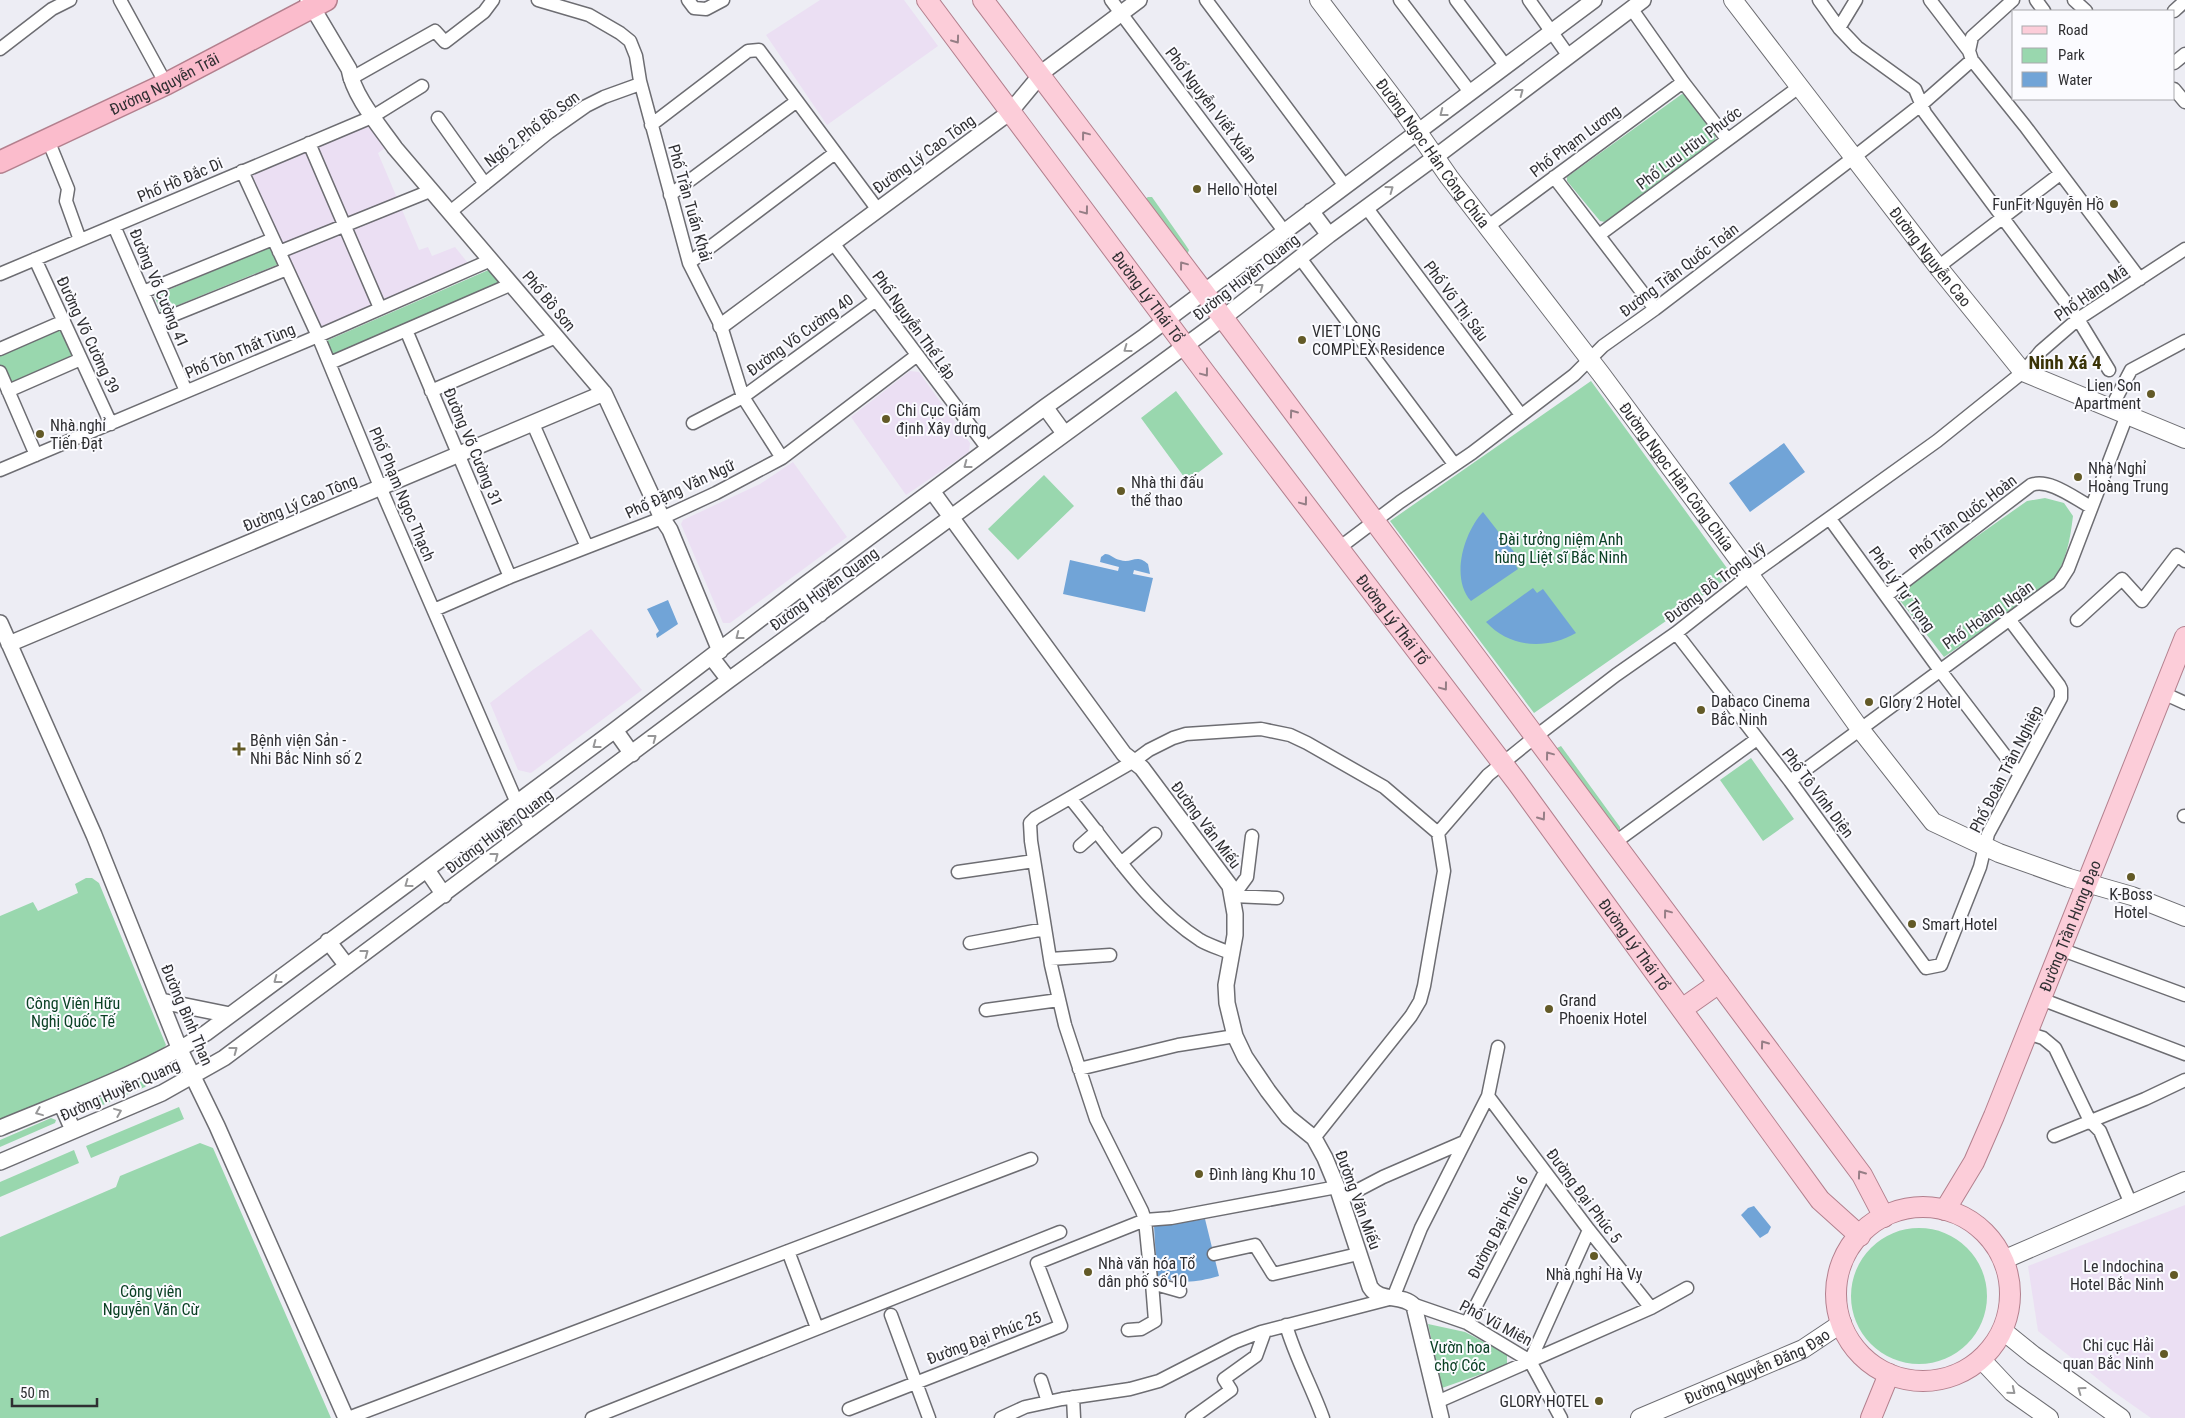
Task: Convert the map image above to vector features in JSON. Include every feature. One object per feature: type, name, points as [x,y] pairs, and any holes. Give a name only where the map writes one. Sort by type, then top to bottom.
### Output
[{"type":"highway","name":"Đường Nguyễn Trãi","points":[[0,162],[166,84],[315,2]]},
{"type":"main road","name":"Đường Lý Thái Tổ","points":[[927,0],[1166,320],[1503,764],[1822,1203],[1860,1236]]},
{"type":"main road","points":[[983,0],[1223,318],[1862,1175],[1884,1217]]},
{"type":"main road","name":"Đường Ngọc Hân Công Chúa","points":[[1319,0],[1418,132],[1434,158],[1591,360],[1860,729],[1933,822],[1984,847],[2068,878],[2132,896],[2185,917]]},
{"type":"main road","name":"Đường Nguyễn Cao","points":[[1732,0],[1852,158],[2023,372],[2185,439]]},
{"type":"main road","name":"Đường Trần Hưng Đạo","points":[[1945,1210],[1974,1162],[2088,883],[2185,637]]},
{"type":"main road","points":[[1682,1009],[1718,983]]},
{"type":"main road","points":[[2002,1260],[2185,1181]]},
{"type":"main road","points":[[1924,1207],[1945,1210],[1964,1217],[1980,1229],[1994,1244],[2008,1274],[2010,1293],[2008,1312],[2002,1330],[1993,1346],[1981,1358],[1960,1373],[1936,1380],[1910,1380],[1889,1374],[1870,1363],[1858,1351],[1842,1323],[1837,1297],[1838,1278],[1845,1258],[1860,1236],[1884,1217],[1910,1208],[1924,1207]]},
{"type":"main road","name":"Đường Nguyễn Đăng Đạo","points":[[1640,1418],[1704,1389],[1798,1352],[1842,1323]]},
{"type":"main road","points":[[2002,1330],[2033,1355],[2121,1418]]},
{"type":"main road","points":[[1981,1358],[2012,1392],[2049,1418]]},
{"type":"main road","points":[[1871,1418],[1889,1374]]},
{"type":"street","points":[[0,48],[52,9],[70,0]]},
{"type":"street","points":[[120,0],[166,84]]},
{"type":"street","points":[[350,79],[435,31],[445,42],[484,12],[493,0]]},
{"type":"street","name":"Phố Trần Tuấn Khải","points":[[538,0],[589,15],[630,41],[636,56],[640,84],[689,264],[721,326],[743,397],[782,458]]},
{"type":"street","points":[[688,0],[694,8],[706,9],[723,0]]},
{"type":"street","name":"Phố Nguyễn Viết Xuân","points":[[1111,0],[1284,230]]},
{"type":"street","name":"Đường Lý Cao Tông","points":[[721,326],[1010,112],[1044,72],[1139,0]]},
{"type":"street","points":[[1206,0],[1344,186]]},
{"type":"street","points":[[1400,0],[1470,92]]},
{"type":"street","points":[[1456,0],[1505,65]]},
{"type":"street","points":[[1529,0],[1568,55]]},
{"type":"street","name":"Đường Huyền Quang","points":[[0,1128],[180,1050],[230,1015],[616,730],[802,587],[1166,320],[1594,0]]},
{"type":"street","points":[[1819,0],[1839,28],[1857,47],[1912,86],[1920,97],[1926,113],[2078,319],[2109,370]]},
{"type":"street","points":[[1839,28],[1856,0]]},
{"type":"street","points":[[1930,0],[1970,56],[2140,279]]},
{"type":"street","name":"Đường Trần Quốc Toản","points":[[1339,548],[1574,375],[1603,346],[1655,309],[1922,104],[1970,56],[1972,38],[2013,0]]},
{"type":"street","points":[[2074,0],[2085,10]]},
{"type":"street","points":[[2175,10],[2185,1]]},
{"type":"street","name":"Phố Bồ Sơn","points":[[315,2],[349,69],[350,79],[372,116],[430,191],[492,260],[604,393],[662,518],[670,530],[716,654],[729,680]]},
{"type":"street","points":[[1637,4],[1683,82],[1727,139]]},
{"type":"street","name":"Đường Huyền Quang","points":[[0,1162],[162,1094],[224,1058],[729,680],[1223,318],[1329,235],[1637,4]]},
{"type":"street","points":[[651,125],[752,49],[762,52],[834,153],[878,210]]},
{"type":"street","points":[[2175,62],[2185,54]]},
{"type":"street","name":"Phố Phạm Lương","points":[[1487,227],[1683,82]]},
{"type":"street","name":"Ngõ 2 Phố Bồ Sơn","points":[[450,212],[549,132],[586,106],[604,97],[640,84]]},
{"type":"street","name":"Phố Hồ Đắc Di","points":[[0,274],[372,116],[422,86]]},
{"type":"street","name":"Phố Lưu Hữu Phước","points":[[1599,235],[1799,87]]},
{"type":"street","points":[[2175,90],[2185,102]]},
{"type":"street","points":[[670,195],[797,101]]},
{"type":"street","points":[[438,118],[486,184]]},
{"type":"street","points":[[48,140],[68,189],[66,201],[80,240]]},
{"type":"street","points":[[309,143],[380,308]]},
{"type":"street","points":[[689,264],[834,153]]},
{"type":"street","name":"Phố Phạm Ngọc Thạch","points":[[242,171],[330,363],[381,489],[517,803],[532,829]]},
{"type":"street","points":[[1938,267],[2060,174]]},
{"type":"street","points":[[1554,177],[1655,309]]},
{"type":"street","points":[[279,252],[430,191]]},
{"type":"street","name":"Phố Võ Thị Sáu","points":[[1366,207],[1521,415]]},
{"type":"street","points":[[1311,211],[1329,235]]},
{"type":"street","name":"Đường Võ Cường 41","points":[[114,226],[186,391]]},
{"type":"street","points":[[143,292],[274,239]]},
{"type":"street","name":"Phố Nguyễn Thế Lập","points":[[833,243],[916,356],[988,449]]},
{"type":"street","name":"Phố Hàng Mã","points":[[2023,372],[2041,351],[2078,319],[2185,249]]},
{"type":"street","points":[[1300,258],[1454,464]]},
{"type":"street","name":"Đường Võ Cường 39","points":[[35,259],[112,424]]},
{"type":"street","name":"Phố Tôn Thất Tùng","points":[[0,470],[112,424],[492,260]]},
{"type":"street","points":[[156,322],[287,269]]},
{"type":"street","points":[[330,363],[512,284]]},
{"type":"street","name":"Đường Võ Cường 40","points":[[693,423],[743,397],[876,300]]},
{"type":"street","points":[[0,349],[64,321]]},
{"type":"street","name":"Đường Võ Cường 31","points":[[406,330],[510,577]]},
{"type":"street","points":[[432,391],[556,337]]},
{"type":"street","name":"Phố Hoàng Ngân","points":[[1790,781],[2059,583],[2068,569],[2091,507],[2130,370],[2185,341]]},
{"type":"street","name":"Phố Đặng Văn Ngữ","points":[[434,610],[510,577],[662,518],[716,493],[782,458],[916,356]]},
{"type":"street","points":[[8,391],[81,358]]},
{"type":"street","points":[[0,372],[36,455]]},
{"type":"street","name":"Đường Đỗ Trọng Vỹ","points":[[1438,833],[1488,775],[1535,737],[1750,576],[1937,441],[2023,372]]},
{"type":"street","name":"Đường Lý Cao Tông","points":[[9,644],[381,489],[604,393]]},
{"type":"street","points":[[1045,407],[1064,433]]},
{"type":"street","points":[[533,424],[587,547]]},
{"type":"street","name":"Phố Trần Quốc Hoàn","points":[[1886,595],[2038,483],[2049,486],[2091,507]]},
{"type":"street","name":"Đường Văn Miếu","points":[[932,491],[1124,754],[1142,768],[1230,886],[1235,914],[1232,954],[1226,985],[1227,1003],[1235,1036],[1245,1057],[1268,1091],[1288,1117],[1314,1138],[1326,1158],[1358,1254],[1373,1292],[1404,1299],[1412,1304]]},
{"type":"street","name":"Phố Lý Tự Trọng","points":[[1830,519],[2020,774]]},
{"type":"street","points":[[2077,620],[2122,579],[2142,601],[2177,555],[2185,561]]},
{"type":"street","points":[[802,587],[820,614]]},
{"type":"street","name":"Phố Đoàn Trần Nghiệp","points":[[1933,967],[1941,965],[1980,867],[1988,834],[2056,710],[2062,693],[2059,685],[2009,619]]},
{"type":"street","name":"Đường Bình Than","points":[[0,623],[94,835],[180,1050],[221,1135],[347,1418]]},
{"type":"street","name":"Phố Tô Vĩnh Diện","points":[[1676,633],[1790,781],[1926,968],[1933,967]]},
{"type":"street","points":[[2163,693],[2185,703]]},
{"type":"street","points":[[1128,1330],[1141,1329],[1155,1321],[1145,1220],[1096,1120],[1065,1026],[1050,960],[1034,861],[1030,823],[1035,818],[1134,761],[1149,750],[1186,734],[1262,729],[1276,731],[1307,743],[1384,787],[1438,833],[1444,871],[1420,1001],[1412,1016],[1314,1138]]},
{"type":"street","points":[[616,730],[632,754]]},
{"type":"street","points":[[1614,843],[1757,739]]},
{"type":"street","points":[[1070,798],[1121,862],[1164,911],[1201,940],[1232,954]]},
{"type":"street","points":[[1080,846],[1097,831]]},
{"type":"street","points":[[1121,862],[1155,834]]},
{"type":"street","points":[[1233,896],[1247,877],[1252,836]]},
{"type":"street","points":[[958,872],[1034,861]]},
{"type":"street","points":[[426,870],[444,895]]},
{"type":"street","points":[[1233,896],[1277,898]]},
{"type":"street","points":[[970,943],[1045,929]]},
{"type":"street","points":[[328,941],[347,966]]},
{"type":"street","points":[[2060,949],[2185,995]]},
{"type":"street","points":[[1050,960],[1110,955]]},
{"type":"street","points":[[2041,998],[2185,1054]]},
{"type":"street","points":[[986,1010],[1059,1000]]},
{"type":"street","points":[[161,1001],[230,1015]]},
{"type":"street","points":[[2027,1033],[2042,1038],[2055,1048],[2090,1121],[2100,1131],[2131,1204]]},
{"type":"street","points":[[1080,1069],[1178,1045],[1235,1036]]},
{"type":"street","points":[[1001,1418],[1025,1407],[1073,1397],[1130,1389],[1159,1381],[1235,1342],[1265,1331],[1393,1298],[1422,1228],[1488,1096],[1498,1047]]},
{"type":"street","points":[[2054,1136],[2145,1099],[2185,1080]]},
{"type":"street","name":"Đường Đại Phúc 5","points":[[1488,1096],[1544,1172],[1651,1308]]},
{"type":"street","points":[[61,1103],[73,1130]]},
{"type":"street","points":[[1145,1220],[1171,1218],[1339,1193],[1383,1177],[1464,1142]]},
{"type":"street","points":[[347,1418],[1031,1159]]},
{"type":"street","name":"Đường Đại Phúc 6","points":[[1468,1323],[1544,1172]]},
{"type":"street","name":"Đường Đại Phúc 25","points":[[915,1382],[1061,1326],[1037,1263],[1145,1220]]},
{"type":"street","points":[[1530,1361],[1589,1230]]},
{"type":"street","points":[[592,1418],[1060,1232]]},
{"type":"street","points":[[1214,1254],[1255,1244],[1273,1274],[1358,1254]]},
{"type":"street","points":[[788,1251],[817,1328]]},
{"type":"street","points":[[1152,1282],[1180,1291]]},
{"type":"street","points":[[1437,1402],[1651,1308],[1687,1288]]},
{"type":"street","points":[[1412,1304],[1418,1316],[1441,1418]]},
{"type":"street","name":"Phố Vũ Miên","points":[[1412,1304],[1468,1323],[1530,1361],[1561,1418]]},
{"type":"street","points":[[891,1315],[929,1418]]},
{"type":"street","points":[[1286,1325],[1292,1345],[1313,1389],[1324,1418]]},
{"type":"street","points":[[1192,1418],[1231,1390],[1224,1379],[1256,1356],[1265,1331]]},
{"type":"street","points":[[1041,1380],[1048,1402]]},
{"type":"street","points":[[849,1409],[915,1382]]},
{"type":"street","points":[[1073,1397],[1074,1418]]},
{"type":"shaded area","points":[[820,0],[904,0],[938,46],[827,125],[766,35]]},
{"type":"shaded area","points":[[371,121],[385,148],[378,153],[419,250],[428,247],[432,256],[455,247],[468,263],[319,328],[249,173]]},
{"type":"shaded area","points":[[910,371],[919,372],[970,443],[969,452],[906,495],[851,417]]},
{"type":"shaded area","points":[[793,462],[847,537],[730,623],[723,623],[681,524],[683,520],[760,484]]},
{"type":"shaded area","points":[[591,629],[642,690],[531,773],[518,770],[490,703]]},
{"type":"shaded area","points":[[2185,1205],[2185,1418],[2151,1418],[2114,1392],[2038,1331],[2028,1266]]},
{"type":"green space","points":[[1682,94],[1686,95],[1716,134],[1715,141],[1605,222],[1600,221],[1567,181],[1567,177]]},
{"type":"green space","points":[[1152,197],[1185,244],[1189,250],[1187,255],[1145,199]]},
{"type":"green space","points":[[272,246],[279,264],[161,312],[154,296]]},
{"type":"green space","points":[[493,268],[503,282],[332,355],[326,341]]},
{"type":"green space","points":[[63,324],[78,359],[9,389],[0,368],[0,351]]},
{"type":"green space","name":"Đài tưởng niệm Anh hùng Liệt sĩ Bắc Ninh","points":[[1591,381],[1732,575],[1534,713],[1390,521]]},
{"type":"green space","points":[[1176,391],[1223,454],[1187,481],[1141,418]]},
{"type":"green space","points":[[1044,475],[1074,506],[1018,560],[988,529]]},
{"type":"green space","points":[[2045,498],[2064,503],[2073,516],[2066,551],[2060,568],[2051,584],[1944,657],[1895,594],[2027,501]]},
{"type":"green space","points":[[1561,746],[1620,827],[1620,831],[1617,833],[1555,749]]},
{"type":"green space","points":[[1751,758],[1794,819],[1763,841],[1720,780]]},
{"type":"green space","name":"Công Viên Hữu Nghị Quốc Tế","points":[[86,878],[92,878],[99,883],[166,1045],[159,1054],[0,1122],[0,916],[33,902],[38,911],[78,893],[75,884]]},
{"type":"green space","points":[[145,1080],[147,1085],[145,1087],[84,1113],[79,1110],[82,1105]]},
{"type":"green space","points":[[179,1107],[184,1119],[91,1158],[86,1146]]},
{"type":"green space","points":[[51,1118],[56,1120],[55,1123],[0,1147],[0,1140]]},
{"type":"green space","name":"Công viên Nguyễn Văn Cừ","points":[[200,1143],[213,1148],[331,1418],[0,1418],[0,1237],[116,1187],[120,1176]]},
{"type":"green space","points":[[74,1150],[79,1163],[0,1197],[0,1182]]},
{"type":"green space","points":[[1919,1228],[1945,1233],[1957,1239],[1967,1248],[1976,1258],[1982,1270],[1987,1296],[1982,1322],[1976,1334],[1967,1344],[1957,1353],[1945,1359],[1919,1364],[1893,1359],[1881,1353],[1871,1344],[1862,1334],[1856,1322],[1851,1296],[1856,1270],[1862,1258],[1871,1248],[1881,1239],[1893,1233]]},
{"type":"green space","name":"Vườn hoa chợ Cóc","points":[[1428,1324],[1465,1332],[1507,1354],[1507,1365],[1442,1388]]},
{"type":"water","points":[[1784,443],[1805,472],[1750,512],[1729,483]]},
{"type":"water","points":[[1483,512],[1518,557],[1513,561],[1518,569],[1471,601],[1461,580],[1462,555],[1470,531]]},
{"type":"water","points":[[1105,554],[1124,561],[1140,559],[1148,564],[1150,574],[1134,570],[1133,574],[1153,578],[1145,612],[1063,594],[1070,560],[1118,571],[1119,567],[1100,562],[1101,557]]},
{"type":"water","points":[[1533,588],[1537,593],[1543,589],[1576,633],[1553,642],[1529,644],[1506,637],[1486,622]]},
{"type":"water","points":[[668,600],[678,624],[657,638],[656,634],[659,631],[647,609]]},
{"type":"water","points":[[1754,1206],[1771,1227],[1768,1233],[1760,1238],[1741,1215],[1748,1208]]},
{"type":"water","points":[[1205,1219],[1219,1276],[1188,1282],[1157,1276],[1154,1226]]},
{"type":"place","name":"Hello Hotel","points":[[1197,189]]},
{"type":"place","name":"FunFit Nguyễn Hồ","points":[[2114,204]]},
{"type":"place","name":"VIET LONG COMPLEX Residence","points":[[1302,340]]},
{"type":"place","name":"Lien Son Apartment","points":[[2151,394]]},
{"type":"place","name":"Chi Cục Giám định Xây dựng","points":[[886,419]]},
{"type":"place","name":"Nhà nghỉ Tiến Đạt","points":[[40,434]]},
{"type":"place","name":"Nhà Nghỉ Hoàng Trung","points":[[2078,477]]},
{"type":"place","name":"Nhà thi đấu thể thao","points":[[1121,491]]},
{"type":"place","name":"Glory 2 Hotel","points":[[1869,702]]},
{"type":"place","name":"Dabaco Cinema Bắc Ninh","points":[[1701,710]]},
{"type":"place","name":"Bệnh viện Sản - Nhi Bắc Ninh số 2","points":[[239,749]]},
{"type":"place","name":"K-Boss Hotel","points":[[2131,877]]},
{"type":"place","name":"Smart Hotel","points":[[1912,924]]},
{"type":"place","name":"Grand Phoenix Hotel","points":[[1549,1009]]},
{"type":"place","name":"Đình làng Khu 10","points":[[1199,1174]]},
{"type":"place","name":"Nhà nghỉ Hà Vy","points":[[1594,1256]]},
{"type":"place","name":"Nhà văn hóa Tổ dân phố số 10","points":[[1088,1272]]},
{"type":"place","name":"Le Indochina Hotel Bắc Ninh","points":[[2174,1275]]},
{"type":"place","name":"Chi cục Hải quan Bắc Ninh","points":[[2164,1354]]},
{"type":"place","name":"GLORY HOTEL","points":[[1599,1401]]},
{"type":"district","name":"Ninh Xá 4","points":[[2065,362]]}]
